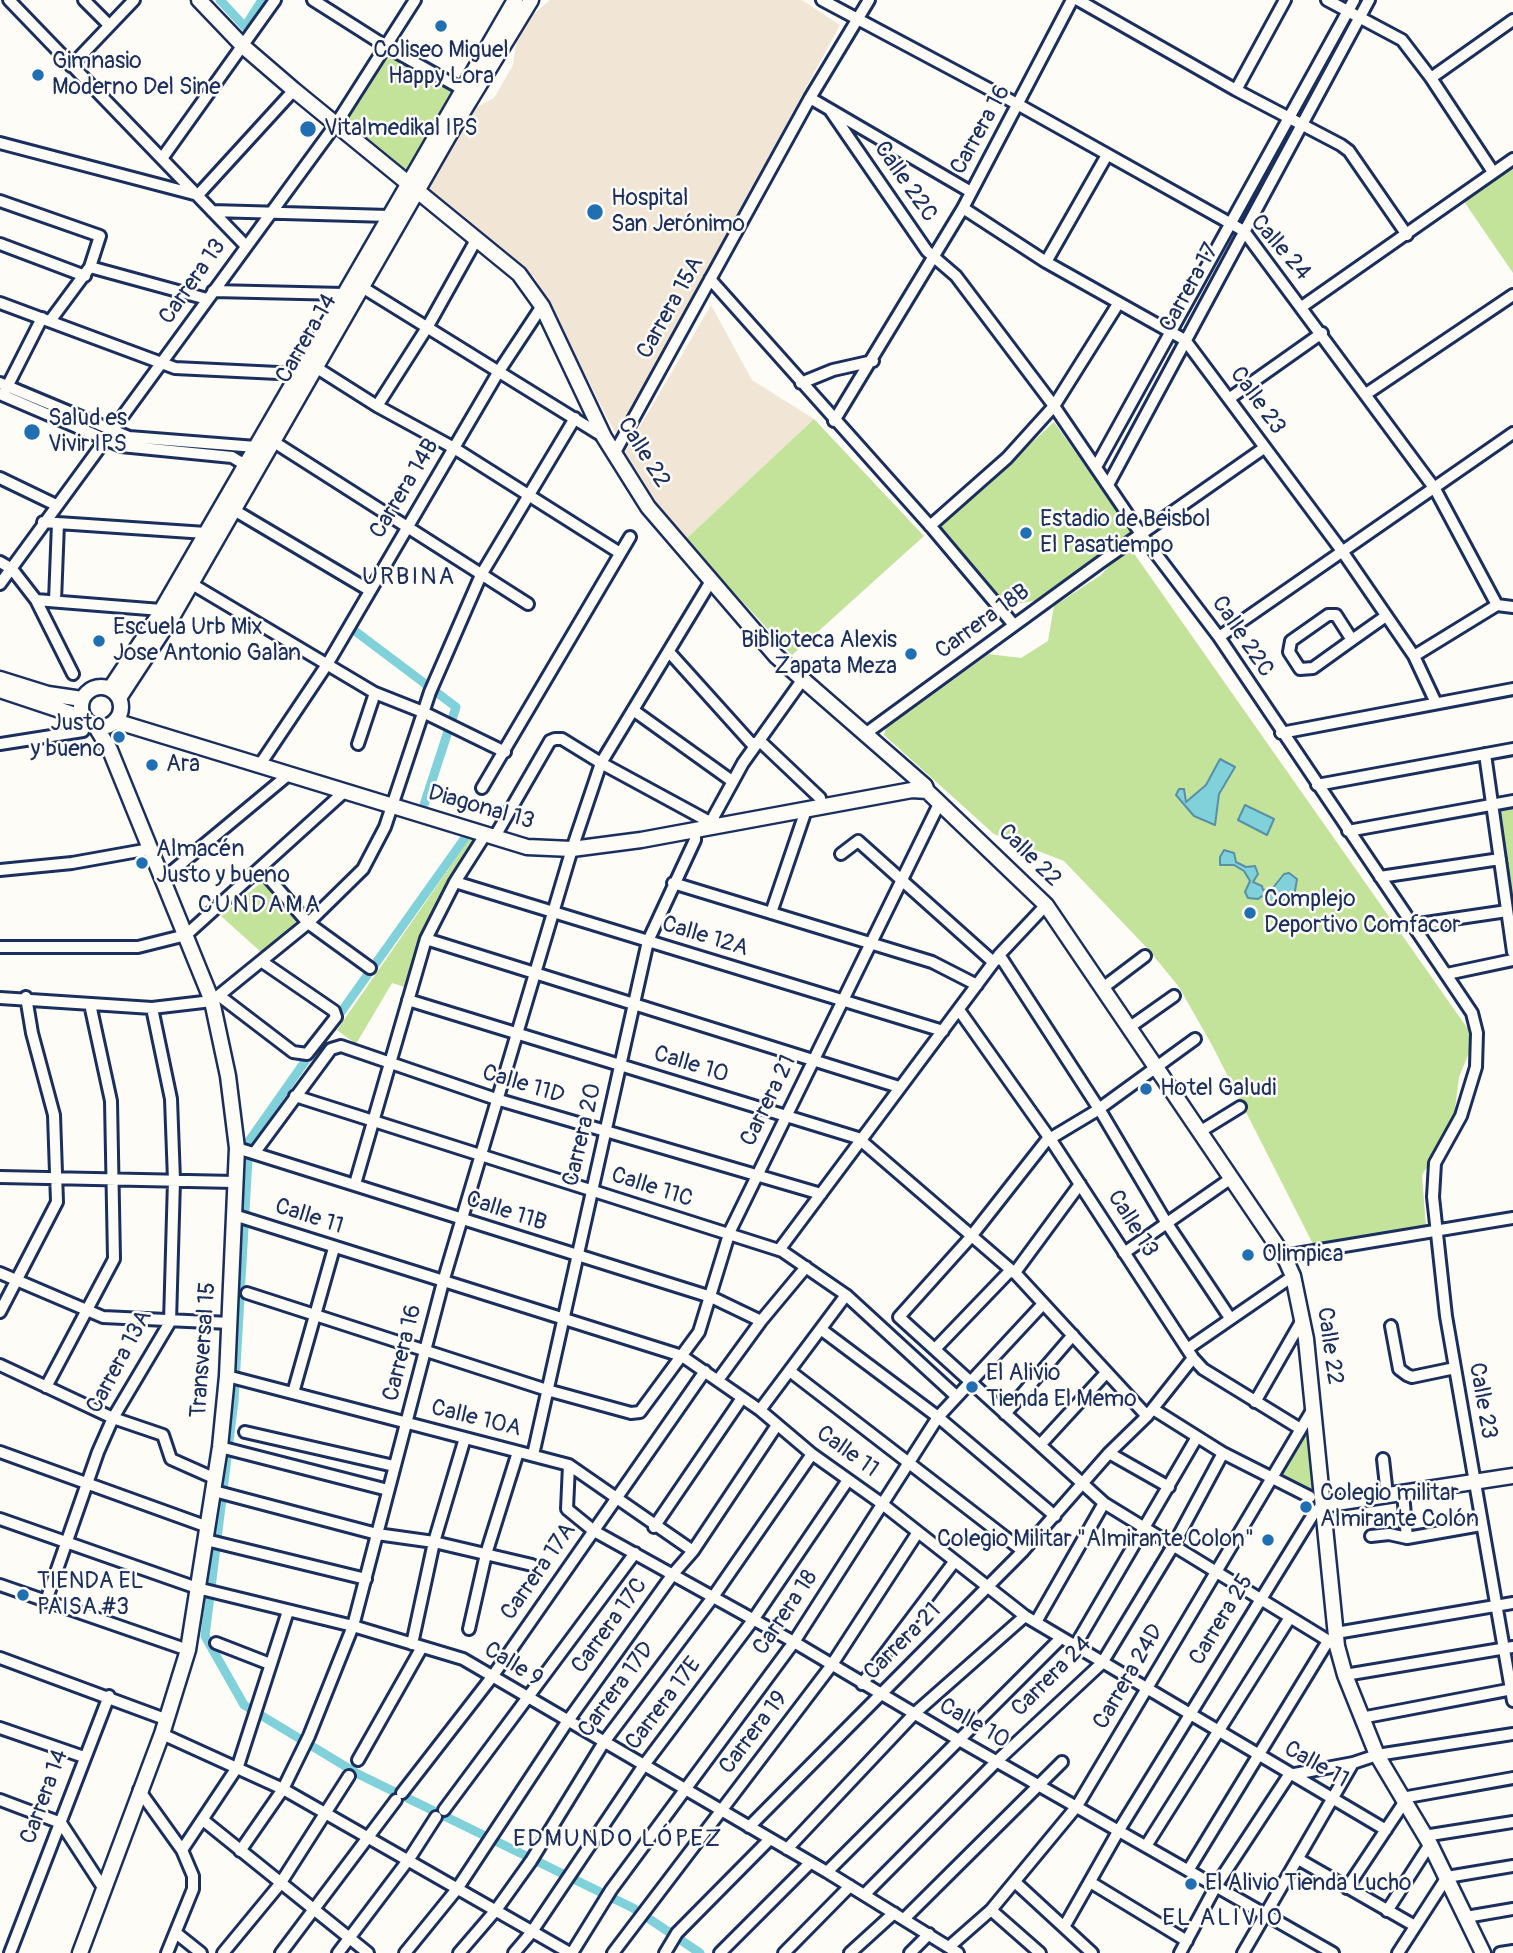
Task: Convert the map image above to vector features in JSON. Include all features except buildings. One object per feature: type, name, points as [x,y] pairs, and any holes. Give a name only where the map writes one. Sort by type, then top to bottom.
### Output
[{"type":"street","points":[[9,0],[245,245]]},
{"type":"street","points":[[84,0],[109,25]]},
{"type":"street","points":[[71,65],[134,0]]},
{"type":"street","name":"Calle 22","points":[[199,0],[244,47],[294,90],[519,274],[542,306],[604,437],[648,507],[776,656],[865,734],[918,787],[940,802],[1046,905],[1284,1256],[1293,1276],[1302,1320],[1314,1407],[1317,1501],[1334,1640],[1377,1755],[1447,1877],[1483,1953]]},
{"type":"street","points":[[163,157],[275,0]]},
{"type":"street","points":[[313,0],[387,47],[462,89]]},
{"type":"street","name":"Carrera 13","points":[[0,584],[245,245],[336,124],[415,0]]},
{"type":"street","name":"Carrera 14","points":[[115,693],[192,584],[317,368],[362,287],[462,89],[516,0]]},
{"type":"street","name":"Carrera 14","points":[[115,693],[389,216],[412,188],[531,0]]},
{"type":"street","name":"Calle 24","points":[[821,0],[1019,105],[1244,231],[1303,306],[1435,489],[1497,605]]},
{"type":"street","name":"Carrera 15A","points":[[614,454],[810,98],[869,0]]},
{"type":"street","name":"Carrera 16","points":[[834,421],[873,361],[963,208],[1072,0]]},
{"type":"street","points":[[1078,0],[1349,151],[1407,234]]},
{"type":"street","points":[[1236,90],[1285,0]]},
{"type":"street","points":[[1327,0],[1396,36],[1431,78],[1493,172]]},
{"type":"street","name":"Carrera 17","points":[[1096,467],[1354,0]]},
{"type":"street","name":"Carrera 17","points":[[1108,485],[1368,0]]},
{"type":"street","points":[[1431,78],[1513,20]]},
{"type":"street","points":[[198,195],[294,90]]},
{"type":"street","points":[[810,98],[971,192]]},
{"type":"street","name":"Calle 22C","points":[[830,110],[934,257],[956,276],[1054,406],[1141,534],[1219,638],[1472,1013],[1478,1045],[1472,1083],[1461,1116],[1435,1163],[1432,1178],[1437,1231]]},
{"type":"street","points":[[0,142],[198,195]]},
{"type":"street","points":[[1046,262],[1107,155]]},
{"type":"street","points":[[1303,306],[1513,159]]},
{"type":"street","points":[[0,201],[100,236],[87,271],[46,319],[2,391],[110,435],[256,447]]},
{"type":"street","name":"Calle 23","points":[[963,208],[1046,262],[1185,340],[1342,551],[1414,656],[1436,703]]},
{"type":"street","points":[[212,211],[268,215],[389,216]]},
{"type":"street","points":[[377,406],[428,326],[476,240]]},
{"type":"street","points":[[0,244],[87,271],[210,295],[344,295]]},
{"type":"street","points":[[710,279],[930,526],[1014,625]]},
{"type":"street","points":[[362,287],[604,437]]},
{"type":"street","points":[[1366,394],[1513,295]]},
{"type":"street","points":[[0,303],[163,361],[175,368],[299,374]]},
{"type":"street","points":[[930,526],[1007,458],[1054,406],[1118,304]]},
{"type":"street","name":"Carrera 14B","points":[[259,766],[328,663],[499,371],[542,306]]},
{"type":"street","points":[[1230,398],[1322,333]]},
{"type":"street","points":[[801,383],[833,370],[873,361]]},
{"type":"street","points":[[317,368],[377,406],[454,448],[620,552]]},
{"type":"street","points":[[0,998],[152,1008],[216,999],[308,923],[363,869],[393,807],[432,687],[481,575],[575,418]]},
{"type":"street","points":[[1219,638],[1513,433]]},
{"type":"street","points":[[110,435],[121,446],[232,457],[238,459],[244,469]]},
{"type":"street","points":[[274,442],[528,604]]},
{"type":"street","name":"Carrera 18B","points":[[865,734],[1264,448]]},
{"type":"street","points":[[0,478],[56,505]]},
{"type":"street","points":[[234,510],[369,590]]},
{"type":"street","points":[[43,522],[206,533]]},
{"type":"street","points":[[55,601],[58,523]]},
{"type":"street","points":[[482,788],[630,537]]},
{"type":"street","points":[[0,562],[12,569],[36,600],[73,674]]},
{"type":"street","points":[[572,849],[601,763],[670,653],[711,581]]},
{"type":"street","points":[[192,584],[375,693],[450,724],[505,751]]},
{"type":"street","points":[[36,600],[161,610]]},
{"type":"street","points":[[1414,656],[1497,605],[1513,607]]},
{"type":"street","points":[[1352,640],[1336,615],[1328,615],[1291,641],[1289,652],[1293,662],[1306,670],[1352,640],[1386,616]]},
{"type":"street","points":[[670,653],[751,743],[762,743],[820,798],[822,807]]},
{"type":"street","points":[[0,679],[48,694],[82,699]]},
{"type":"street","points":[[355,1184],[387,1063],[426,939],[455,882],[489,837],[550,741],[562,739],[713,824],[732,781],[803,679]]},
{"type":"street","points":[[0,744],[97,725],[121,710],[115,693],[94,688],[82,699]]},
{"type":"street","points":[[0,690],[97,725]]},
{"type":"street","points":[[1281,733],[1513,690]]},
{"type":"street","points":[[358,744],[375,693]]},
{"type":"street","points":[[82,699],[97,725]]},
{"type":"street","points":[[633,710],[732,781]]},
{"type":"street","name":"Diagonal 13","points":[[97,725],[259,766],[527,847],[572,849],[695,831],[713,824],[803,811],[918,787]]},
{"type":"street","name":"Transversal 15","points":[[79,1953],[102,1886],[162,1734],[188,1650],[212,1538],[226,1448],[232,1378],[230,1323],[242,1217],[235,1182],[247,1150],[228,1076],[216,999],[186,936],[164,878],[97,725]]},
{"type":"street","points":[[1317,785],[1513,749]]},
{"type":"street","points":[[1485,754],[1513,953]]},
{"type":"street","points":[[164,878],[288,775]]},
{"type":"street","points":[[0,947],[138,947],[186,936],[344,792]]},
{"type":"street","points":[[1348,831],[1513,801]]},
{"type":"street","name":"Carrera 21","points":[[547,1390],[636,1413],[699,1332],[729,1234],[840,1000],[940,802]]},
{"type":"street","points":[[771,913],[804,816],[803,811]]},
{"type":"street","name":"Carrera 20","points":[[533,1455],[648,942],[695,840],[695,831]]},
{"type":"street","points":[[841,854],[858,841],[991,960],[1002,959],[1166,1222],[1230,1318]]},
{"type":"street","points":[[0,870],[72,863],[150,849]]},
{"type":"street","name":"Carrera 16","points":[[240,1851],[283,1788],[309,1735],[353,1626],[443,1282],[572,849]]},
{"type":"street","points":[[1380,877],[1500,859]]},
{"type":"street","points":[[260,868],[308,923],[370,968]]},
{"type":"street","name":"Calle 12A","points":[[455,882],[943,1031]]},
{"type":"street","points":[[674,883],[932,962],[977,985]]},
{"type":"street","points":[[779,1250],[1012,938],[1046,905]]},
{"type":"street","points":[[1412,925],[1507,911]]},
{"type":"street","points":[[426,939],[899,1087]]},
{"type":"street","points":[[1104,988],[1145,956]]},
{"type":"street","points":[[1447,974],[1513,960]]},
{"type":"street","points":[[216,999],[293,1052],[307,1054],[335,1014],[261,961]]},
{"type":"street","points":[[1130,1027],[1174,996]]},
{"type":"street","points":[[0,1312],[15,1279],[55,1208],[54,1115],[32,1033],[26,998]]},
{"type":"street","name":"Calle 10","points":[[408,1000],[861,1140],[1012,1272],[1106,1373],[1150,1412],[1223,1454],[1272,1476],[1317,1501]]},
{"type":"street","points":[[46,1387],[114,1259],[111,1101],[90,1004]]},
{"type":"street","name":"Carrera 13A","points":[[46,1601],[98,1452],[113,1418],[170,1322],[174,1180],[171,1099],[152,1008]]},
{"type":"street","name":"Calle 13","points":[[959,1010],[1051,1140],[1202,1369],[1299,1428]]},
{"type":"street","points":[[1195,1038],[1098,1109],[1046,1141],[971,1236],[899,1317],[1104,1503],[1289,1619],[1334,1640],[1513,1603]]},
{"type":"street","name":"Calle 11D","points":[[295,1096],[335,1046],[496,1099],[821,1194]]},
{"type":"street","points":[[247,1150],[295,1096]]},
{"type":"street","name":"Calle 11C","points":[[295,1096],[779,1250],[846,1295],[955,1395]]},
{"type":"street","points":[[1201,1131],[1240,1107]]},
{"type":"street","name":"Calle 11B","points":[[247,1150],[579,1258],[711,1297],[761,1321]]},
{"type":"street","points":[[0,1177],[235,1182]]},
{"type":"street","points":[[1124,1253],[1230,1179]]},
{"type":"street","points":[[935,1349],[990,1290],[1016,1271],[1080,1184]]},
{"type":"street","name":"Calle 11","points":[[242,1217],[682,1356],[760,1410],[812,1454],[881,1503],[1025,1616],[1385,1830]]},
{"type":"street","points":[[1284,1256],[1513,1218]]},
{"type":"street","name":"Calle 23","points":[[1437,1231],[1455,1368],[1496,1606],[1508,1648],[1513,1702]]},
{"type":"street","points":[[293,1393],[334,1248]]},
{"type":"street","points":[[718,1380],[761,1321],[806,1268]]},
{"type":"street","points":[[0,1273],[103,1317],[230,1323]]},
{"type":"street","points":[[1190,1353],[1230,1318],[1293,1276]]},
{"type":"street","points":[[247,1293],[547,1390]]},
{"type":"street","points":[[760,1410],[846,1295]]},
{"type":"street","name":"Carrera 18","points":[[571,1953],[684,1790],[794,1642],[907,1461],[938,1417],[955,1395],[1043,1304]]},
{"type":"street","points":[[1255,1402],[1302,1320]]},
{"type":"street","points":[[1391,1325],[1399,1368],[1407,1375],[1412,1377],[1455,1368]]},
{"type":"street","points":[[822,1330],[938,1417],[1055,1516]]},
{"type":"street","points":[[1005,1414],[1073,1335]]},
{"type":"street","name":"Carrera 21","points":[[749,1827],[1023,1551],[1109,1453],[1150,1412],[1190,1353]]},
{"type":"street","points":[[0,1365],[113,1418],[163,1434],[171,1459],[219,1489],[377,1534],[435,1542],[532,1565]]},
{"type":"street","name":"Carrera 17A","points":[[281,1953],[492,1677],[705,1371]]},
{"type":"street","points":[[790,1372],[1023,1551]]},
{"type":"street","points":[[1040,1445],[1106,1373]]},
{"type":"street","name":"Calle 10A","points":[[232,1378],[569,1465],[654,1527],[693,1551]]},
{"type":"street","points":[[654,1527],[743,1398]]},
{"type":"street","name":"Carrera 24D","points":[[954,1950],[1015,1882],[1077,1806],[1299,1428],[1314,1407]]},
{"type":"street","name":"Carrera 17C","points":[[405,1953],[457,1889],[567,1722],[673,1574],[693,1551],[777,1425]]},
{"type":"street","points":[[245,1432],[394,1466]]},
{"type":"street","points":[[1074,1646],[1197,1437]]},
{"type":"street","points":[[358,1760],[417,1646],[435,1542],[465,1438]]},
{"type":"street","points":[[226,1448],[388,1490]]},
{"type":"street","points":[[0,1452],[88,1485],[212,1538],[366,1579]]},
{"type":"street","points":[[469,1629],[486,1554],[518,1452]]},
{"type":"street","points":[[1109,1453],[1169,1487]]},
{"type":"street","name":"Carrera 17D","points":[[459,1953],[496,1910],[533,1857],[604,1742],[713,1597],[812,1454]]},
{"type":"street","name":"Carrera 24","points":[[864,1895],[997,1761],[1102,1663],[1223,1454]]},
{"type":"street","points":[[1383,1459],[1387,1495]]},
{"type":"street","name":"Calle 10","points":[[569,1465],[567,1509],[594,1531],[794,1642],[959,1740],[1333,1953]]},
{"type":"street","points":[[1317,1501],[1403,1493],[1513,1476]]},
{"type":"street","name":"Carrera 17E","points":[[514,1953],[570,1877],[644,1765],[753,1620],[848,1479]]},
{"type":"street","points":[[1403,1493],[1407,1538]]},
{"type":"street","name":"Carrera 25","points":[[1064,1927],[1119,1830],[1314,1513],[1317,1501]]},
{"type":"street","points":[[1036,1622],[1104,1503]]},
{"type":"street","name":"Calle 9","points":[[0,1519],[217,1594],[353,1626],[463,1659],[527,1699],[827,1872],[954,1950]]},
{"type":"street","points":[[1371,1536],[1389,1534],[1407,1538],[1481,1525]]},
{"type":"street","name":"Carrera 19","points":[[613,1953],[831,1666],[918,1532]]},
{"type":"street","points":[[338,1953],[635,1553]]},
{"type":"street","points":[[862,1684],[954,1562]]},
{"type":"street","points":[[0,1585],[188,1650]]},
{"type":"street","points":[[182,1850],[238,1766],[288,1611]]},
{"type":"street","points":[[786,1849],[915,1713],[1025,1616]]},
{"type":"street","points":[[1146,1846],[1289,1619]]},
{"type":"street","points":[[827,1872],[1060,1639]]},
{"type":"street","points":[[1189,1869],[1334,1640]]},
{"type":"street","points":[[216,1643],[270,1664]]},
{"type":"street","points":[[1345,1675],[1508,1648]]},
{"type":"street","points":[[0,1658],[109,1696],[165,1719]]},
{"type":"street","points":[[1361,1718],[1512,1689]]},
{"type":"street","name":"Carrera 14","points":[[12,1949],[109,1696]]},
{"type":"street","points":[[0,1728],[84,1757]]},
{"type":"street","points":[[162,1734],[283,1788],[409,1859],[531,1933],[571,1953]]},
{"type":"street","points":[[1180,1953],[1216,1886],[1289,1775],[1353,1763],[1377,1755],[1513,1734]]},
{"type":"street","points":[[850,1953],[899,1916],[1062,1762]]},
{"type":"street","points":[[1243,1953],[1353,1763]]},
{"type":"street","points":[[223,1953],[280,1884],[349,1776]]},
{"type":"street","points":[[1347,1888],[1403,1800],[1513,1778]]},
{"type":"street","points":[[139,1790],[182,1850],[193,1876],[193,1889],[167,1953]]},
{"type":"street","points":[[0,1800],[61,1822],[102,1886]]},
{"type":"street","points":[[202,1821],[368,1953]]},
{"type":"street","points":[[1387,1911],[1427,1840],[1513,1822]]},
{"type":"street","points":[[665,1953],[675,1936],[769,1839]]},
{"type":"street","points":[[1298,1859],[1415,1926]]},
{"type":"street","points":[[720,1953],[810,1863]]},
{"type":"street","points":[[1398,1953],[1447,1877],[1513,1866]]},
{"type":"street","points":[[1015,1882],[1092,1953]]},
{"type":"street","points":[[1090,1882],[1187,1941]]},
{"type":"street","points":[[784,1953],[850,1886]]},
{"type":"street","points":[[1466,1917],[1513,1909]]},
{"type":"street","points":[[991,1910],[1040,1953]]},
{"type":"street","points":[[176,1933],[201,1953]]},
{"type":"street","points":[[910,1953],[929,1934]]},
{"type":"street","points":[[0,1940],[12,1949]]},
{"type":"street","points":[[1500,1953],[1513,1951]]},
{"type":"shaded area","name":"Hospital San Jerónimo","points":[[550,0],[802,0],[840,25],[620,431],[615,432],[535,278],[423,190],[468,112],[494,98],[513,65],[517,37],[529,18]]},
{"type":"shaded area","points":[[711,305],[752,380],[814,419],[685,540],[668,520],[625,452]]},
{"type":"green space","points":[[388,52],[455,90],[405,176],[341,119]]},
{"type":"green space","points":[[1513,165],[1513,273],[1463,200]]},
{"type":"green space","points":[[814,419],[924,536],[792,655],[685,540]]},
{"type":"green space","points":[[1054,422],[1132,532],[1038,600],[1011,605],[996,598],[939,528]]},
{"type":"green space","name":"Complejo Deportivo Comfacor","points":[[1128,545],[1468,1029],[1471,1048],[1459,1077],[1453,1125],[1422,1175],[1426,1227],[1314,1246],[1213,1047],[1179,987],[1148,949],[1064,861],[994,834],[884,735],[886,728],[989,654],[1021,658],[1048,641],[1054,606],[1101,575]]},
{"type":"green space","points":[[1513,801],[1513,952],[1493,804]]},
{"type":"green space","points":[[470,838],[476,839],[451,879],[422,938],[405,987],[392,983],[356,1044],[337,1030]]},
{"type":"green space","points":[[263,881],[300,924],[261,952],[221,916]]},
{"type":"green space","points":[[1303,1434],[1308,1437],[1314,1492],[1309,1494],[1279,1477]]},
{"type":"water","points":[[1220,759],[1235,767],[1219,794],[1215,825],[1194,816],[1176,795],[1179,789],[1184,789],[1186,802],[1206,785]]},
{"type":"water","points":[[1245,805],[1274,819],[1267,835],[1238,820]]},
{"type":"water","points":[[1224,850],[1234,853],[1236,862],[1246,867],[1255,866],[1258,874],[1253,882],[1262,886],[1263,890],[1272,889],[1284,874],[1289,873],[1297,879],[1295,891],[1285,895],[1281,905],[1270,903],[1262,896],[1258,899],[1248,898],[1245,892],[1250,881],[1244,871],[1234,865],[1220,865]]},
{"type":"waterway","points":[[220,0],[245,27],[262,0]]},
{"type":"waterway","points":[[355,631],[456,707],[424,805]]},
{"type":"waterway","points":[[334,1022],[467,835]]},
{"type":"waterway","points":[[313,1050],[249,1141],[234,1401],[205,1636],[244,1705],[358,1774],[633,1908],[700,1953]]},
{"type":"place","name":"Coliseo Miguel Happy Lora","points":[[441,26]]},
{"type":"place","name":"Gimnasio Moderno Del Sine","points":[[38,75]]},
{"type":"place","name":"Vitalmedikal IPS","points":[[308,129]]},
{"type":"place","name":"Hospital San Jerónimo","points":[[595,212]]},
{"type":"place","name":"Salud es Vivir IPS","points":[[32,432]]},
{"type":"place","name":"Estadio de Beisbol El Pasatiempo","points":[[1026,533]]},
{"type":"place","name":"Escuela Urb Mix Jose Antonio Galan","points":[[99,641]]},
{"type":"place","name":"Biblioteca Alexis Zapata Meza","points":[[911,654]]},
{"type":"place","name":"Justo y bueno","points":[[119,737]]},
{"type":"place","name":"Ara","points":[[152,765]]},
{"type":"place","name":"Almacén Justo y bueno","points":[[142,863]]},
{"type":"place","name":"Complejo Deportivo Comfacor","points":[[1250,913]]},
{"type":"place","name":"Hotel Galudi","points":[[1146,1089]]},
{"type":"place","name":"Olimpica","points":[[1248,1255]]},
{"type":"place","name":"El Alivio Tienda El Memo","points":[[972,1387]]},
{"type":"place","name":"Colegio militar Almirante Colón","points":[[1306,1507]]},
{"type":"place","name":"Colegio Militar \"Almirante Colon\"","points":[[1268,1540]]},
{"type":"place","name":"TIENDA EL PAISA #3","points":[[23,1595]]},
{"type":"place","name":"El Alivio Tienda Lucho","points":[[1191,1884]]},
{"type":"district","name":"URBINA","points":[[409,578]]},
{"type":"district","name":"CUNDAMA","points":[[260,906]]},
{"type":"district","name":"EDMUNDO LÓPEZ","points":[[618,1840]]},
{"type":"district","name":"EL ALIVIO","points":[[1223,1919]]}]
